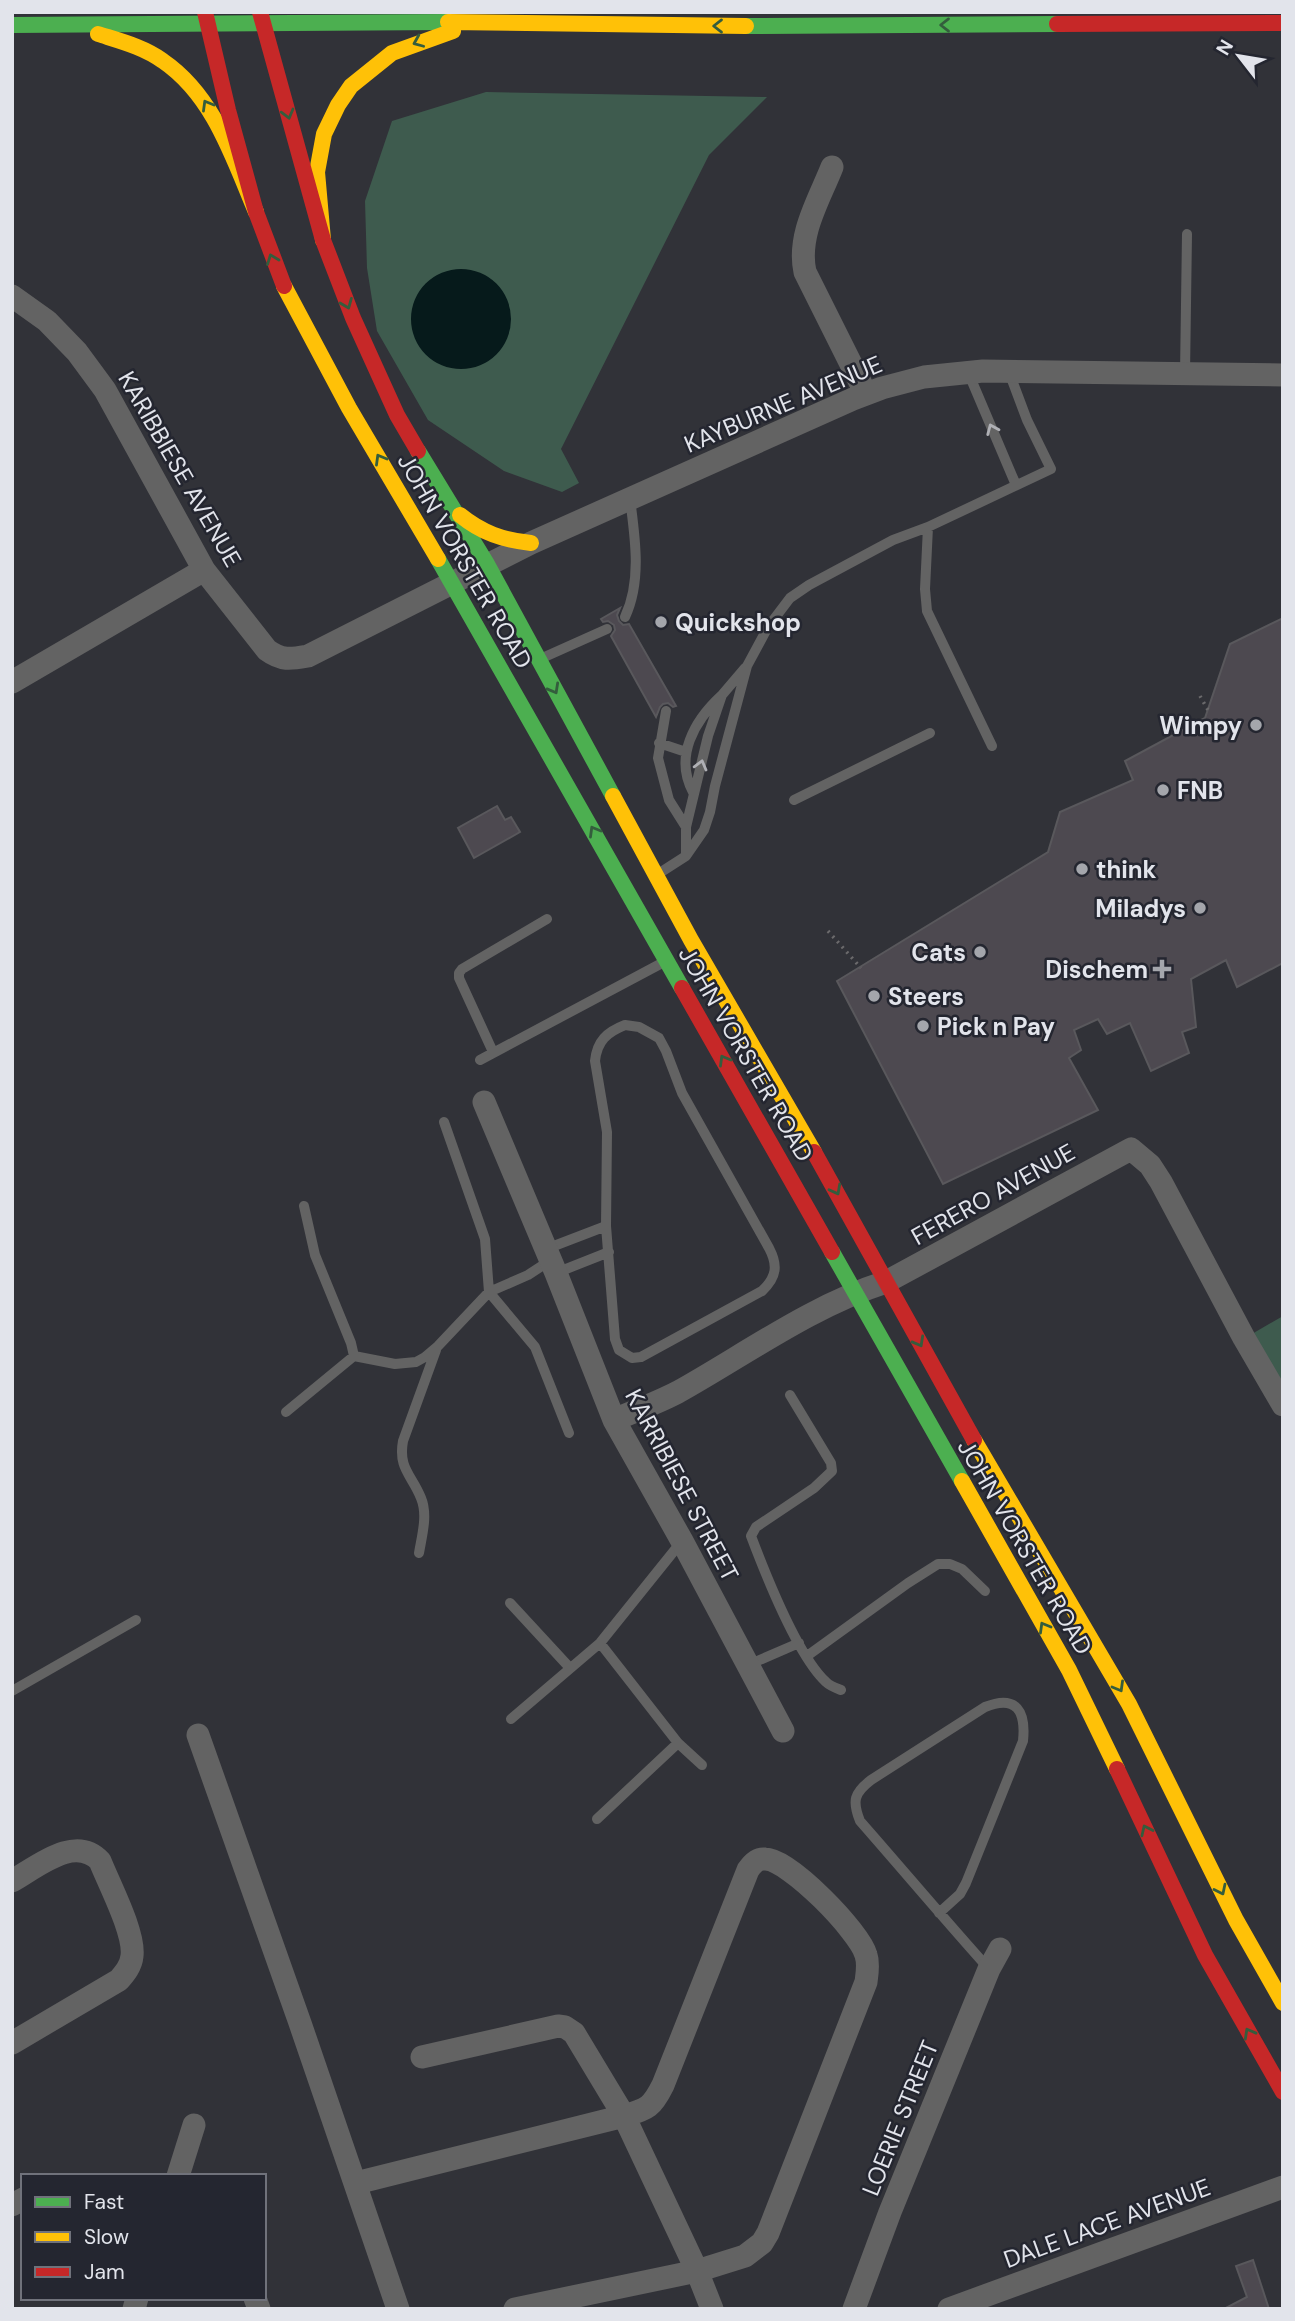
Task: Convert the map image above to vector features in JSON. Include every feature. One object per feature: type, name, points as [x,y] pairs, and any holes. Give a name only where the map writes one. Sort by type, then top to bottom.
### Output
[{"type":"main road","points":[[12,25],[206,18],[676,26],[1283,23]]},
{"type":"main road","name":"JOHN VORSTER ROAD","points":[[206,18],[264,239],[279,277],[349,408],[452,581],[642,883],[691,940],[828,1175],[993,1475],[1129,1704],[1236,1920],[1283,2003]]},
{"type":"main road","name":"JOHN VORSTER ROAD","points":[[262,18],[323,240],[353,318],[397,415],[487,564],[538,660],[642,883],[667,961],[1069,1670],[1200,1945],[1283,2092]]},
{"type":"main road","points":[[323,240],[317,172],[324,134],[351,86],[392,54],[429,38],[483,22]]},
{"type":"main road","points":[[38,25],[88,31],[128,41],[158,56],[186,77],[206,102],[256,212]]},
{"type":"main road","points":[[449,504],[474,527],[494,537],[531,543]]},
{"type":"street","points":[[832,167],[804,239],[802,257],[805,272],[866,394]]},
{"type":"street","name":"KARIBBIESE AVENUE","points":[[12,296],[47,321],[77,352],[105,390],[204,570],[267,650],[276,657],[287,660],[308,656],[452,581]]},
{"type":"street","name":"KAYBURNE AVENUE","points":[[452,581],[531,543],[866,394],[924,377],[968,372],[1283,375]]},
{"type":"street","points":[[12,682],[204,570]]},
{"type":"street","name":"KARRIBIESE STREET","points":[[484,1102],[614,1420],[783,1731]]},
{"type":"street","name":"FERERO AVENUE","points":[[614,1420],[676,1393],[797,1322],[855,1292],[886,1282],[1131,1149],[1150,1165],[1161,1182],[1283,1405]]},
{"type":"street","points":[[198,1735],[398,2309]]},
{"type":"street","points":[[12,1881],[73,1849],[82,1849],[93,1854],[100,1861],[129,1933],[132,1954],[131,1964],[119,1980],[12,2043]]},
{"type":"street","points":[[356,2183],[624,2116],[649,2107],[655,2102],[748,1870],[758,1860],[766,1858],[787,1868],[827,1902],[861,1944],[866,1955],[866,1982],[762,2243],[744,2256],[697,2271],[515,2309]]},
{"type":"street","name":"LOERIE STREET","points":[[854,2309],[890,2211],[995,1959]]},
{"type":"street","points":[[422,2057],[558,2026],[574,2033],[624,2116],[697,2271],[712,2309]]},
{"type":"street","points":[[179,2174],[194,2125]]},
{"type":"street","name":"DALE LACE AVENUE","points":[[948,2309],[1283,2187]]},
{"type":"lane","points":[[1185,374],[1188,234]]},
{"type":"lane","points":[[968,372],[1016,485]]},
{"type":"lane","points":[[693,792],[684,767],[686,752],[702,717],[747,666],[768,627],[790,598],[893,540],[929,527],[1051,468],[1027,420],[1009,372]]},
{"type":"lane","points":[[348,432],[349,408]]},
{"type":"lane","points":[[378,485],[407,506]]},
{"type":"lane","points":[[625,617],[632,602],[635,568],[630,499]]},
{"type":"lane","points":[[929,527],[925,589],[927,611],[992,746]]},
{"type":"lane","points":[[538,660],[607,629]]},
{"type":"lane","points":[[642,883],[686,856],[704,830],[747,666]]},
{"type":"lane","points":[[686,856],[686,827],[693,792],[722,695]]},
{"type":"lane","points":[[666,711],[658,758],[666,789],[686,827]]},
{"type":"lane","points":[[794,800],[930,733]]},
{"type":"lane","points":[[659,743],[686,752]]},
{"type":"lane","points":[[493,1052],[459,973],[547,919]]},
{"type":"lane","points":[[480,1060],[667,961]]},
{"type":"lane","points":[[625,1025],[639,1027],[659,1038],[682,1093],[769,1248],[776,1272],[771,1283],[762,1290],[641,1357],[632,1359],[619,1350],[615,1339],[606,1226],[607,1132],[595,1061],[596,1049],[602,1038],[625,1025]]},
{"type":"lane","points":[[444,1122],[485,1239],[489,1292],[536,1347],[569,1433]]},
{"type":"lane","points":[[304,1206],[315,1255],[354,1356]]},
{"type":"lane","points":[[354,1356],[395,1364],[416,1362],[438,1346],[489,1292],[528,1275],[606,1226]]},
{"type":"lane","points":[[551,1261],[609,1252]]},
{"type":"lane","points":[[419,1553],[424,1520],[423,1507],[421,1497],[402,1462],[401,1454],[403,1441],[438,1346]]},
{"type":"lane","points":[[286,1412],[354,1356]]},
{"type":"lane","points":[[790,1395],[831,1463],[832,1471],[814,1488],[756,1527],[751,1535],[799,1643],[828,1684],[841,1690]]},
{"type":"lane","points":[[511,1719],[600,1643],[682,1541]]},
{"type":"lane","points":[[807,1656],[938,1564],[950,1564],[962,1569],[985,1591]]},
{"type":"lane","points":[[510,1603],[570,1668]]},
{"type":"lane","points":[[12,1691],[136,1620]]},
{"type":"lane","points":[[600,1643],[678,1743],[702,1765]]},
{"type":"lane","points":[[748,1665],[799,1643]]},
{"type":"lane","points":[[939,1913],[960,1894],[966,1883],[1023,1741],[1025,1724],[1022,1716],[1016,1708],[1007,1703],[985,1707],[871,1780],[861,1787],[855,1798],[855,1808],[860,1821],[939,1913],[995,1959]]},
{"type":"lane","points":[[597,1819],[678,1743]]},
{"type":"path","points":[[1200,696],[1208,710]]},
{"type":"path","points":[[828,931],[861,968]]},
{"type":"green space","points":[[486,92],[767,97],[709,155],[561,449],[579,483],[562,492],[504,471],[428,420],[377,331],[367,268],[365,201],[392,121]]},
{"type":"green space","points":[[1283,1316],[1283,1402],[1245,1338]]},
{"type":"shaded area","points":[[461,269],[489,277],[503,291],[511,319],[503,347],[489,361],[461,369],[433,361],[419,347],[411,319],[419,291],[433,277]]},
{"type":"building","points":[[620,608],[617,615],[619,621],[623,625],[629,624],[676,706],[663,704],[656,717],[611,636],[615,630],[614,625],[601,619]]},
{"type":"building","points":[[1283,618],[1283,963],[1237,987],[1226,960],[1191,979],[1196,1027],[1182,1032],[1189,1053],[1151,1071],[1130,1023],[1107,1034],[1098,1019],[1074,1030],[1081,1050],[1069,1058],[1098,1110],[943,1184],[837,981],[1048,852],[1060,812],[1133,780],[1125,761],[1205,718],[1230,644]]},
{"type":"building","points":[[497,806],[505,820],[511,817],[520,832],[474,858],[458,828]]},
{"type":"building","points":[[1253,2260],[1269,2309],[1224,2309],[1247,2297],[1236,2266]]},
{"type":"traffic: fast","points":[[12,25],[448,22]]},
{"type":"traffic: fast","points":[[746,26],[1057,24]]},
{"type":"traffic: fast","points":[[418,451],[487,564],[613,796]]},
{"type":"traffic: fast","points":[[438,559],[682,988]]},
{"type":"traffic: fast","points":[[832,1252],[962,1481]]},
{"type":"traffic: slow","points":[[448,22],[746,26]]},
{"type":"traffic: slow","points":[[323,240],[317,172],[324,134],[338,105],[351,86],[392,53],[453,31]]},
{"type":"traffic: slow","points":[[98,34],[148,52],[181,75],[196,92],[220,129],[256,212]]},
{"type":"traffic: slow","points":[[284,286],[349,408],[438,559]]},
{"type":"traffic: slow","points":[[460,515],[493,535],[531,543]]},
{"type":"traffic: slow","points":[[613,796],[691,940],[814,1152]]},
{"type":"traffic: slow","points":[[974,1440],[1129,1704],[1236,1920],[1283,2003]]},
{"type":"traffic: slow","points":[[962,1481],[1069,1670],[1117,1769]]},
{"type":"traffic: jam","points":[[205,12],[256,212],[284,286]]},
{"type":"traffic: jam","points":[[260,12],[323,240],[353,318],[397,415],[418,451]]},
{"type":"traffic: jam","points":[[1057,24],[1283,23]]},
{"type":"traffic: jam","points":[[682,988],[832,1252]]},
{"type":"traffic: jam","points":[[814,1152],[974,1440]]},
{"type":"traffic: jam","points":[[1117,1769],[1205,1955],[1283,2092]]},
{"type":"place","name":"Quickshop","points":[[661,622]]},
{"type":"place","name":"Wimpy","points":[[1256,725]]},
{"type":"place","name":"FNB","points":[[1163,790]]},
{"type":"place","name":"think","points":[[1082,869]]},
{"type":"place","name":"Miladys","points":[[1200,908]]},
{"type":"place","name":"Cats","points":[[980,952]]},
{"type":"place","name":"Dischem","points":[[1162,969]]},
{"type":"place","name":"Steers","points":[[874,996]]},
{"type":"place","name":"Pick n Pay","points":[[923,1026]]}]
